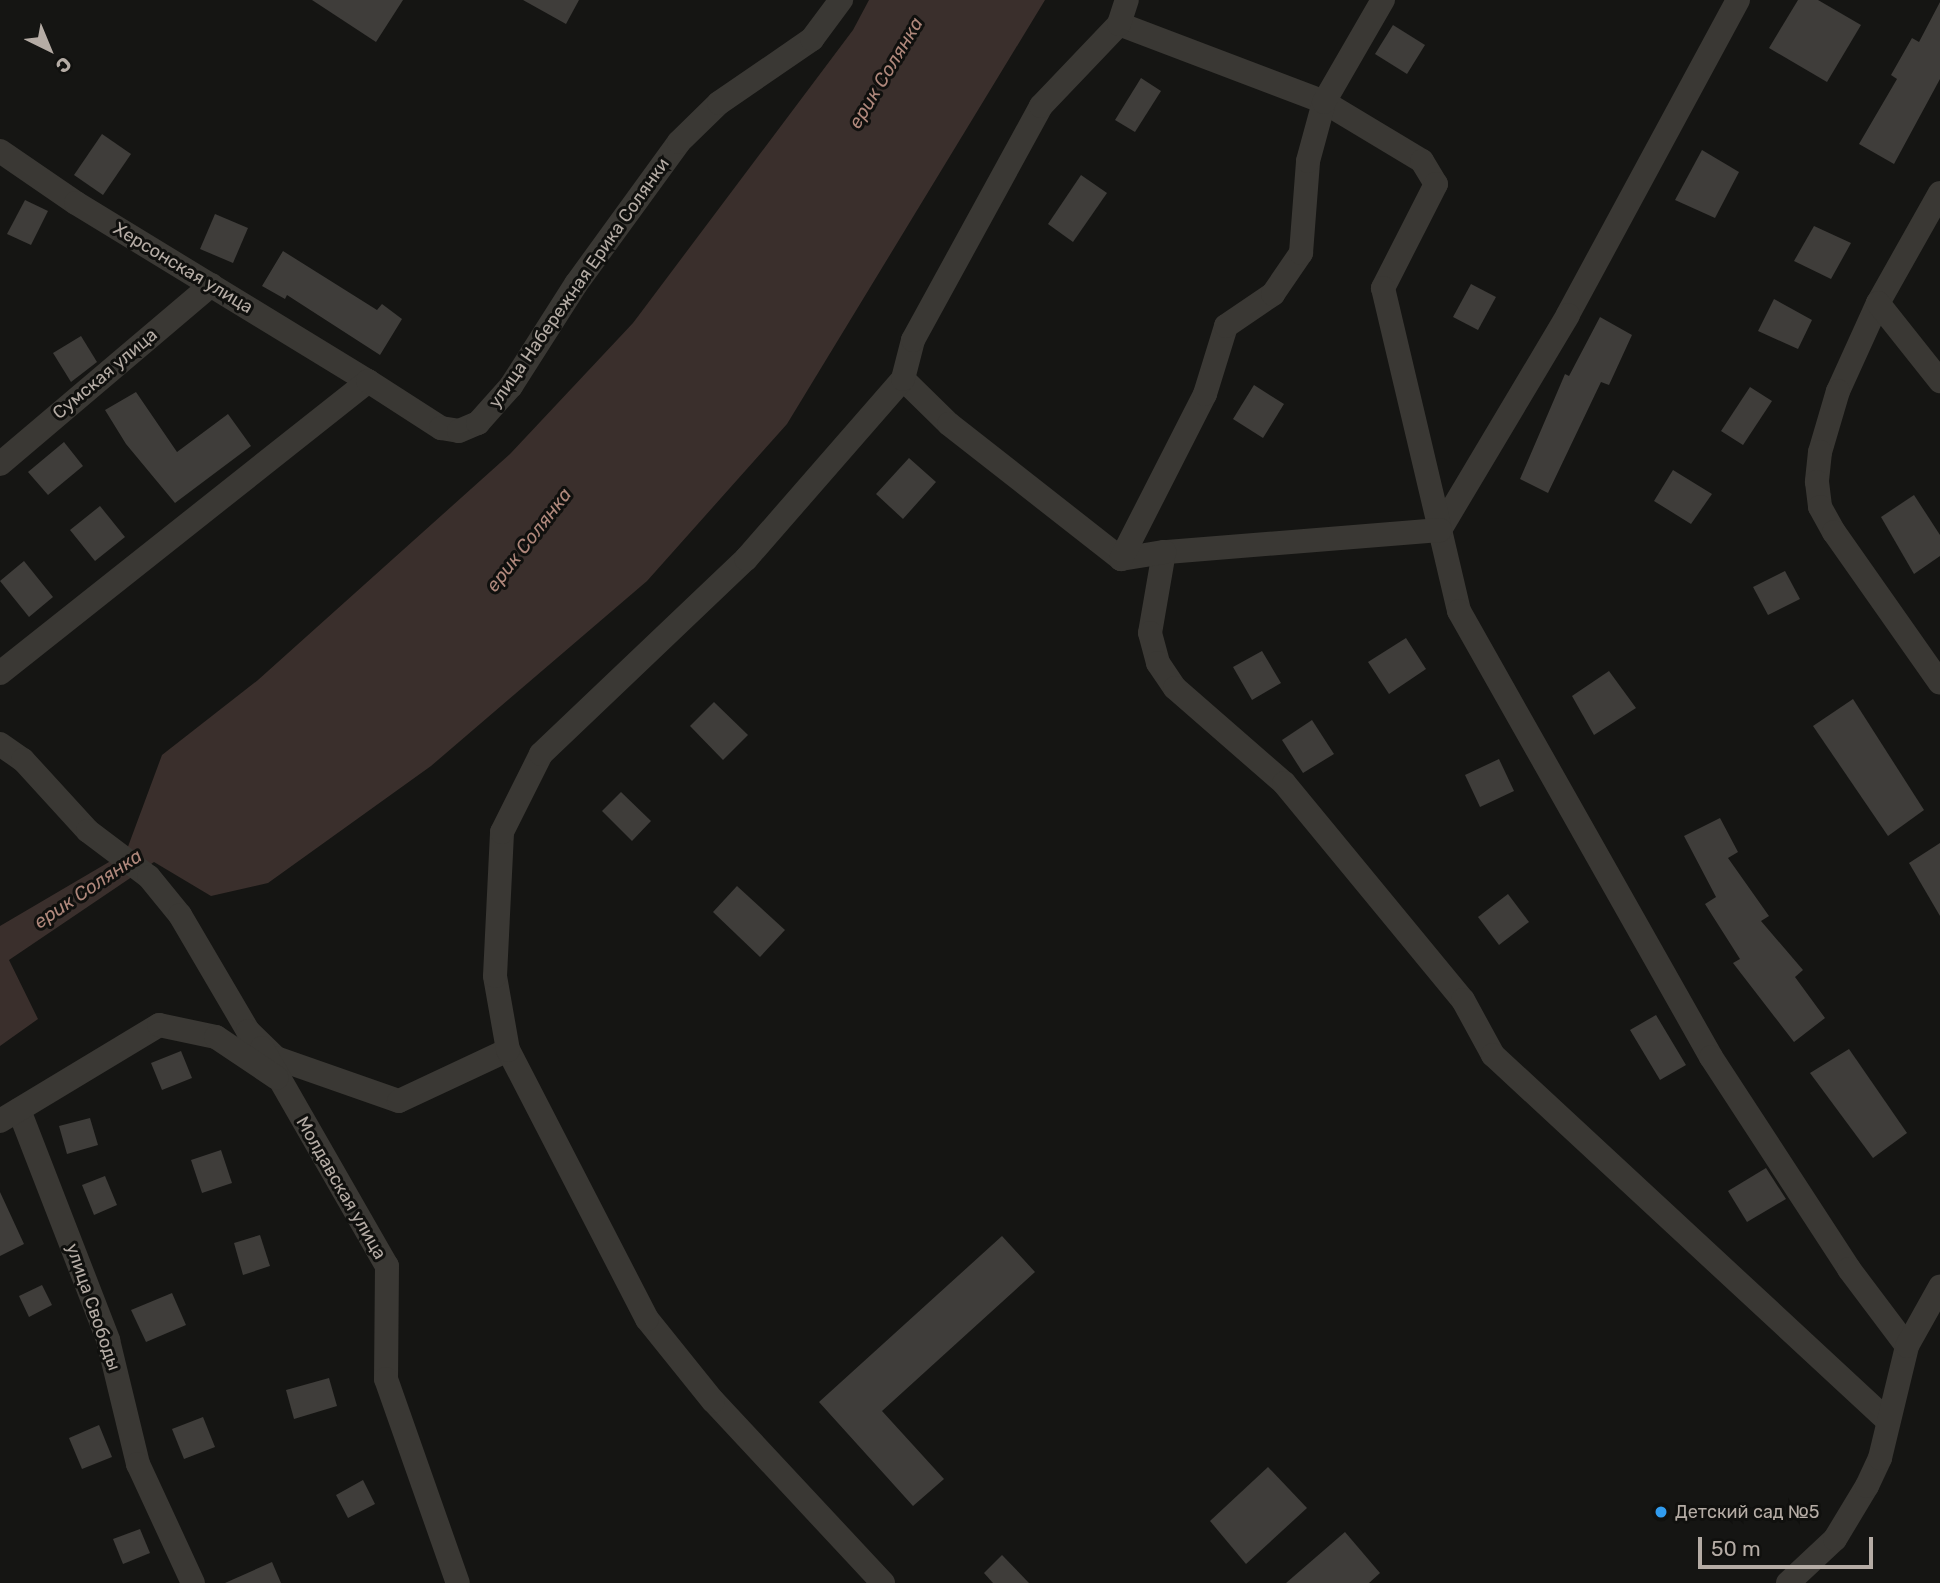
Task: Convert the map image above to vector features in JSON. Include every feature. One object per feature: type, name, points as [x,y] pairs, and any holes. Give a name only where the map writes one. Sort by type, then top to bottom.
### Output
[{"type":"street","name":"улица Набережная Ерика Солянки","points":[[368,381],[441,428],[459,431],[478,423],[511,386],[576,284],[679,142],[719,103],[811,38],[841,0]]},
{"type":"street","points":[[883,1583],[713,1401],[647,1319],[508,1050],[495,976],[502,832],[541,754],[746,559],[902,379],[913,340],[1041,106],[1119,24],[1127,0]]},
{"type":"street","points":[[1121,559],[1205,394],[1226,326],[1273,294],[1289,278],[1301,253],[1308,162],[1324,102],[1383,0]]},
{"type":"street","points":[[1440,530],[1568,315],[1738,0]]},
{"type":"street","points":[[1119,24],[1324,102],[1422,161],[1435,177],[1436,184],[1383,288],[1460,611],[1711,1057],[1849,1269],[1907,1346]]},
{"type":"street","name":"Херсонская улица","points":[[0,151],[368,381]]},
{"type":"street","points":[[1940,193],[1878,303],[1838,391],[1820,452],[1820,507],[1940,683]]},
{"type":"street","name":"Сумская улица","points":[[0,464],[211,285]]},
{"type":"street","points":[[1878,303],[1940,381]]},
{"type":"street","points":[[902,379],[948,424],[1121,559],[1164,552],[1440,530]]},
{"type":"street","points":[[0,673],[368,381]]},
{"type":"street","points":[[1164,552],[1150,633],[1158,663],[1175,688],[1284,783],[1463,1000],[1493,1055],[1888,1421]]},
{"type":"street","points":[[0,744],[23,760],[88,831],[149,877],[180,915],[212,976],[258,1041],[276,1058],[399,1101],[508,1050]]},
{"type":"street","points":[[9,1116],[159,1025],[216,1037],[280,1081]]},
{"type":"street","name":"Молдавская улица","points":[[258,1041],[387,1266],[386,1379],[458,1583]]},
{"type":"street","name":"улица Свободы","points":[[9,1116],[108,1340],[138,1464],[193,1583]]},
{"type":"street","points":[[1788,1583],[1835,1539],[1880,1458],[1907,1346],[1940,1287]]},
{"type":"water","name":"ерик Солянка","points":[[869,0],[1045,0],[787,424],[647,581],[431,766],[268,883],[211,896],[154,862],[9,960],[38,1019],[0,1046],[0,926],[126,852],[162,755],[258,680],[510,454],[633,323],[853,30]]},
{"type":"building","points":[[312,0],[403,0],[376,42]]},
{"type":"building","points":[[523,0],[579,0],[566,24]]},
{"type":"building","points":[[1798,0],[1818,0],[1861,25],[1827,82],[1769,48]]},
{"type":"building","points":[[1940,2],[1940,79],[1894,164],[1859,144],[1897,79],[1891,75],[1912,38],[1919,42]]},
{"type":"building","points":[[1393,25],[1425,45],[1407,74],[1375,54]]},
{"type":"building","points":[[1141,78],[1161,91],[1135,132],[1115,120]]},
{"type":"building","points":[[102,134],[131,154],[103,195],[74,175]]},
{"type":"building","points":[[1702,150],[1739,172],[1715,218],[1675,200]]},
{"type":"building","points":[[1081,175],[1107,193],[1073,242],[1048,224]]},
{"type":"building","points":[[25,200],[48,211],[31,245],[7,234]]},
{"type":"building","points":[[215,214],[248,228],[233,263],[200,249]]},
{"type":"building","points":[[1814,226],[1851,243],[1831,279],[1794,261]]},
{"type":"building","points":[[283,251],[377,310],[382,304],[402,319],[380,355],[287,295],[285,299],[262,286]]},
{"type":"building","points":[[1471,284],[1496,297],[1478,330],[1453,317]]},
{"type":"building","points":[[1774,299],[1812,320],[1798,349],[1758,331]]},
{"type":"building","points":[[1600,317],[1632,335],[1609,385],[1601,382],[1548,493],[1520,479],[1565,374],[1569,376]]},
{"type":"building","points":[[81,336],[97,362],[71,382],[53,353]]},
{"type":"building","points":[[1254,385],[1284,404],[1263,438],[1233,419]]},
{"type":"building","points":[[1750,387],[1772,401],[1743,445],[1721,431]]},
{"type":"building","points":[[136,392],[177,452],[228,414],[251,446],[175,503],[126,444],[105,410]]},
{"type":"building","points":[[64,442],[83,466],[48,495],[28,472]]},
{"type":"building","points":[[909,458],[936,482],[903,519],[876,494]]},
{"type":"building","points":[[1673,470],[1712,494],[1691,524],[1654,501]]},
{"type":"building","points":[[1914,495],[1940,535],[1940,556],[1914,574],[1881,517]]},
{"type":"building","points":[[100,506],[125,537],[95,561],[70,530]]},
{"type":"building","points":[[24,561],[53,597],[29,617],[0,581]]},
{"type":"building","points":[[1785,571],[1800,599],[1768,615],[1753,587]]},
{"type":"building","points":[[1406,638],[1426,669],[1389,694],[1368,662]]},
{"type":"building","points":[[1262,651],[1281,683],[1252,700],[1233,667]]},
{"type":"building","points":[[1609,671],[1636,708],[1594,735],[1572,696]]},
{"type":"building","points":[[1853,699],[1924,810],[1888,836],[1813,726]]},
{"type":"building","points":[[714,702],[748,735],[723,760],[690,726]]},
{"type":"building","points":[[1312,720],[1334,754],[1303,773],[1282,740]]},
{"type":"building","points":[[1499,759],[1514,791],[1480,807],[1465,775]]},
{"type":"building","points":[[621,792],[651,821],[632,841],[602,811]]},
{"type":"building","points":[[1720,818],[1738,852],[1728,858],[1769,916],[1761,921],[1803,970],[1795,977],[1825,1018],[1794,1042],[1733,963],[1740,959],[1705,904],[1716,897],[1684,836]]},
{"type":"building","points":[[1940,843],[1940,916],[1909,863]]},
{"type":"building","points":[[737,886],[785,930],[760,957],[713,912]]},
{"type":"building","points":[[1508,894],[1529,922],[1499,945],[1478,917]]},
{"type":"building","points":[[1656,1015],[1686,1065],[1660,1080],[1630,1030]]},
{"type":"building","points":[[1849,1049],[1907,1133],[1873,1158],[1810,1073]]},
{"type":"building","points":[[181,1051],[192,1078],[162,1090],[151,1063]]},
{"type":"building","points":[[90,1118],[98,1145],[67,1154],[59,1126]]},
{"type":"building","points":[[221,1150],[232,1183],[202,1193],[191,1160]]},
{"type":"building","points":[[1766,1168],[1786,1199],[1747,1222],[1728,1191]]},
{"type":"building","points":[[105,1176],[117,1205],[94,1215],[82,1185]]},
{"type":"building","points":[[0,1192],[24,1244],[0,1256]]},
{"type":"building","points":[[260,1235],[270,1266],[243,1275],[234,1243]]},
{"type":"building","points":[[1002,1236],[1035,1272],[882,1411],[944,1479],[913,1506],[819,1402]]},
{"type":"building","points":[[42,1285],[52,1305],[29,1317],[19,1296]]},
{"type":"building","points":[[172,1293],[186,1325],[146,1342],[131,1310]]},
{"type":"building","points":[[329,1378],[337,1406],[294,1419],[286,1390]]},
{"type":"building","points":[[203,1417],[215,1447],[184,1459],[172,1429]]},
{"type":"building","points":[[99,1425],[112,1457],[82,1469],[69,1438]]},
{"type":"building","points":[[1268,1467],[1307,1508],[1246,1564],[1210,1521]]},
{"type":"building","points":[[363,1480],[375,1504],[348,1518],[336,1495]]},
{"type":"building","points":[[140,1529],[150,1553],[123,1564],[113,1539]]},
{"type":"building","points":[[1345,1532],[1380,1573],[1369,1583],[1286,1583]]},
{"type":"building","points":[[1002,1555],[1029,1583],[993,1583],[984,1573]]},
{"type":"building","points":[[272,1562],[281,1583],[225,1583]]},
{"type":"place","name":"Детский сад №5","points":[[1661,1512]]}]
